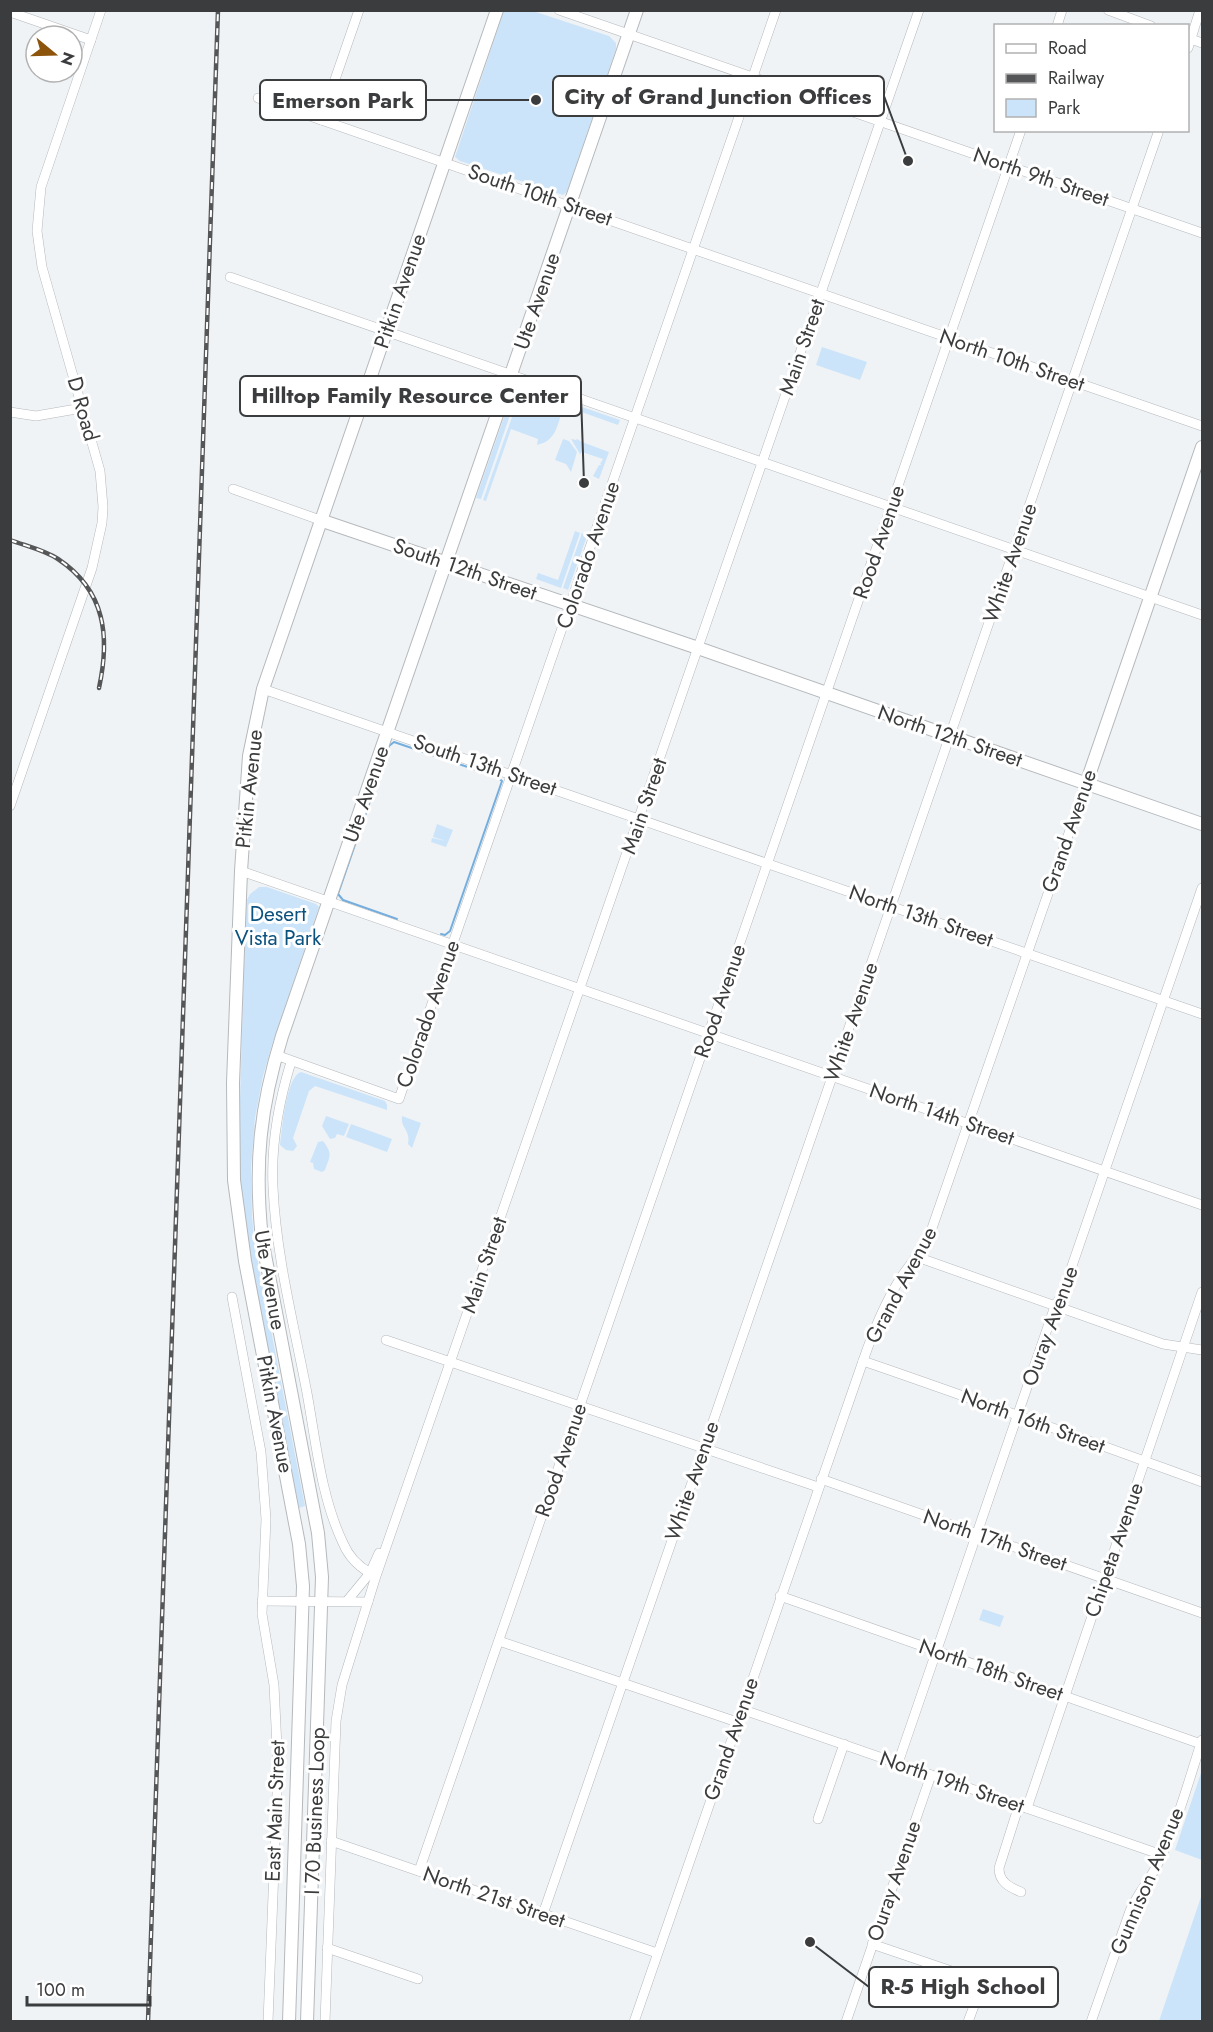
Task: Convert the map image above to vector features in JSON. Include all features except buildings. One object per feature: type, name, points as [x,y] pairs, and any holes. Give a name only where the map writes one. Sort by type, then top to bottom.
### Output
[{"type":"main road","name":"Pitkin Avenue","points":[[303,1600],[299,1544],[245,1260],[234,1180],[233,1083],[241,871],[249,756],[263,689],[496,10]]},
{"type":"main road","name":"Ute Avenue","points":[[322,1600],[318,1533],[268,1278],[258,1209],[258,1152],[265,1095],[276,1055],[387,731],[637,10]]},
{"type":"main road","name":"Grand Avenue","points":[[1086,784],[1203,447]]},
{"type":"main road","name":"South 12th Street","points":[[320,520],[698,648]]},
{"type":"main road","name":"North 12th Street","points":[[698,648],[1203,824]]},
{"type":"main road","name":"I 70 Business Loop","points":[[289,2022],[303,1600]]},
{"type":"main road","name":"I 70 Business Loop","points":[[307,2022],[322,1600]]},
{"type":"street","name":"D Road","points":[[10,806],[92,568],[100,538],[103,507],[101,480],[42,267],[38,246],[37,216],[41,187],[101,10]]},
{"type":"street","points":[[321,120],[359,10]]},
{"type":"street","name":"North 9th Street","points":[[559,10],[1203,233]]},
{"type":"street","name":"Colorado Avenue","points":[[291,1062],[399,1099],[777,10]]},
{"type":"street","name":"Main Street","points":[[368,1602],[919,10]]},
{"type":"street","points":[[1108,10],[1146,24]]},
{"type":"street","points":[[1189,39],[1200,10]]},
{"type":"street","points":[[10,12],[92,40]]},
{"type":"street","name":"South 10th Street","points":[[258,98],[821,293]]},
{"type":"street","name":"Rood Avenue","points":[[419,1871],[1020,132]]},
{"type":"street","name":"White Avenue","points":[[543,1914],[1158,132]]},
{"type":"street","points":[[230,277],[1203,615]]},
{"type":"street","name":"North 10th Street","points":[[821,293],[1203,426]]},
{"type":"street","points":[[10,412],[36,416],[82,408]]},
{"type":"street","name":"South 12th Street","points":[[233,489],[320,520]]},
{"type":"street","name":"South 13th Street","points":[[263,689],[640,818]]},
{"type":"street","name":"Grand Avenue","points":[[634,2022],[870,1340],[902,1276],[918,1257],[930,1234],[1086,784]]},
{"type":"street","name":"North 13th Street","points":[[640,818],[1203,1014]]},
{"type":"street","name":"North 14th Street","points":[[241,871],[1203,1205]]},
{"type":"street","name":"Ouray Avenue","points":[[898,1763],[1055,1306],[1062,1295],[1203,888]]},
{"type":"street","points":[[276,1055],[291,1062],[278,1123],[274,1155],[273,1185],[280,1252],[328,1501],[344,1545],[354,1560],[370,1572]]},
{"type":"street","points":[[918,1257],[1163,1344],[1203,1350]]},
{"type":"street","name":"Chipeta Avenue","points":[[1021,1892],[1002,1880],[999,1868],[1065,1696],[1203,1292]]},
{"type":"street","name":"East Main Street","points":[[232,1298],[261,1452],[266,1519],[262,1614],[274,1685],[278,1754],[268,2022]]},
{"type":"street","name":"North 17th Street","points":[[386,1340],[704,1448],[977,1533],[1203,1613]]},
{"type":"street","name":"North 16th Street","points":[[863,1360],[1203,1482]]},
{"type":"street","points":[[347,1600],[370,1572],[402,1501]]},
{"type":"street","name":"North 18th Street","points":[[780,1596],[1202,1742]]},
{"type":"street","points":[[262,1601],[347,1600],[368,1602],[338,1704],[325,2022]]},
{"type":"street","points":[[499,1641],[737,1722]]},
{"type":"street","name":"North 19th Street","points":[[741,1709],[1162,1855]]},
{"type":"street","name":"Gunnison Avenue","points":[[1092,2022],[1136,1897],[1162,1855],[1202,1742]]},
{"type":"street","points":[[818,1819],[844,1744]]},
{"type":"street","name":"Ouray Avenue","points":[[846,2022],[931,1775]]},
{"type":"street","name":"North 21st Street","points":[[331,1841],[657,1953]]},
{"type":"street","points":[[872,1944],[967,1975],[976,1983],[978,1994],[968,2022]]},
{"type":"street","points":[[327,1948],[418,1979]]},
{"type":"green space","points":[[504,10],[533,11],[609,36],[616,43],[616,49],[567,192],[563,195],[460,161],[455,157]]},
{"type":"green space","points":[[822,347],[867,362],[860,380],[816,365]]},
{"type":"green space","points":[[513,391],[518,392],[481,499],[476,498]]},
{"type":"green space","points":[[520,394],[563,409],[557,427],[548,440],[537,445],[538,439],[511,429],[486,501],[483,500]]},
{"type":"green space","points":[[576,405],[620,420],[618,425],[573,409]]},
{"type":"green space","points":[[563,439],[569,441],[577,452],[571,472],[566,464],[555,460]]},
{"type":"green space","points":[[571,439],[577,439],[609,452],[599,479],[593,476],[599,465],[602,465],[600,464],[603,459],[582,452],[580,454]]},
{"type":"green space","points":[[575,531],[580,533],[561,588],[536,579],[538,573],[558,580]]},
{"type":"green space","points":[[582,533],[587,536],[568,590],[563,588]]},
{"type":"green space","points":[[437,824],[453,830],[446,847],[431,842],[432,838],[446,841],[433,837]]},
{"type":"green space","name":"Desert Vista Park","points":[[259,887],[267,887],[319,907],[263,1076],[255,1118],[251,1168],[255,1247],[305,1506],[299,1508],[258,1300],[244,1222],[240,1180],[239,1130],[246,902],[250,894]]},
{"type":"green space","points":[[301,1072],[385,1101],[387,1110],[315,1086],[309,1091],[293,1138],[297,1146],[293,1151],[286,1150],[280,1145],[288,1093],[296,1076]]},
{"type":"green space","points":[[326,1116],[349,1124],[344,1136],[337,1134],[335,1138],[330,1139],[322,1126]]},
{"type":"green space","points":[[402,1116],[421,1123],[412,1148],[408,1144],[409,1139]]},
{"type":"green space","points":[[351,1124],[392,1139],[387,1152],[346,1137]]},
{"type":"green space","points":[[323,1141],[330,1155],[325,1170],[322,1172],[314,1169],[313,1163],[310,1162],[318,1142]]},
{"type":"green space","points":[[983,1609],[1004,1616],[1000,1627],[979,1620]]},
{"type":"green space","points":[[1202,1770],[1202,1860],[1175,1850]]},
{"type":"green space","points":[[1202,1894],[1202,2021],[1159,2021]]},
{"type":"waterway","points":[[397,919],[343,900],[338,894],[389,746],[394,742],[497,777],[502,781],[450,931],[445,935],[441,934]]},
{"type":"railway","points":[[148,2022],[218,10]]},
{"type":"railway","points":[[10,540],[58,559],[86,585],[95,600],[104,633],[99,688]]},
{"type":"place","name":"Emerson Park","points":[[536,100]]},
{"type":"place","name":"City of Grand Junction Offices","points":[[908,161]]},
{"type":"place","name":"Hilltop Family Resource Center","points":[[584,483]]},
{"type":"place","name":"R-5 High School","points":[[810,1942]]}]
